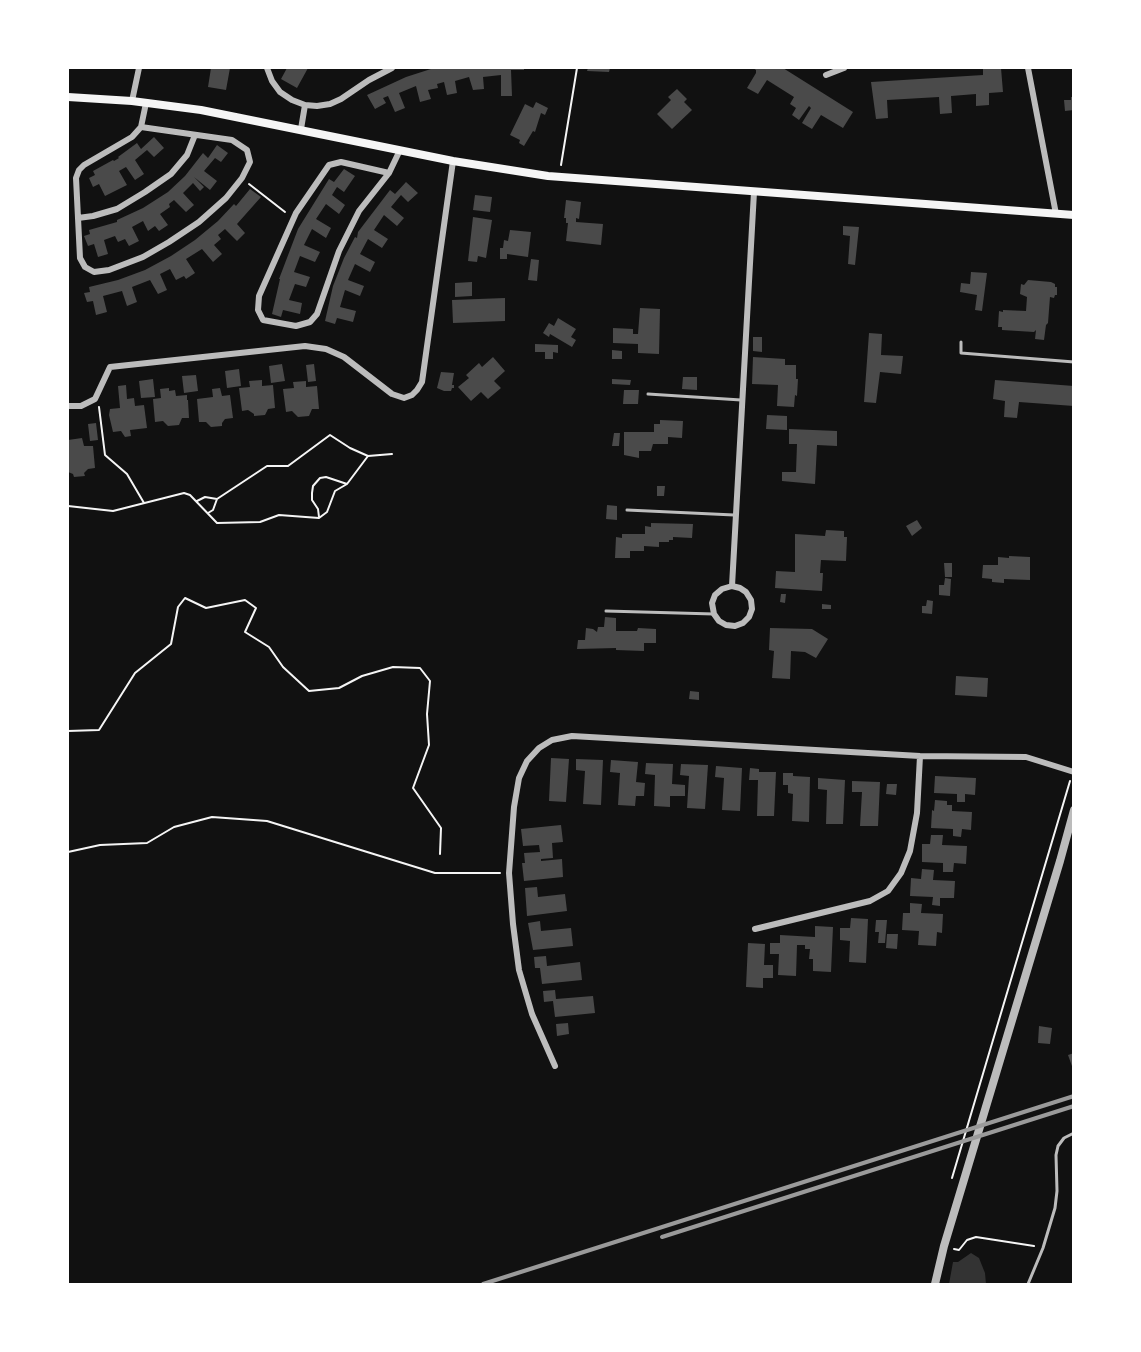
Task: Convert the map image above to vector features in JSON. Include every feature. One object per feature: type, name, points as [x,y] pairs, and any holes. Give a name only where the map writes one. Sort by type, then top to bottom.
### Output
[{"type":"main road","points":[[68,97],[132,101],[201,110],[453,161],[559,177],[1074,215]]},
{"type":"street","points":[[132,101],[139,68]]},
{"type":"street","points":[[267,68],[280,92],[305,105],[317,106],[335,102],[392,68]]},
{"type":"street","points":[[826,75],[844,68]]},
{"type":"street","points":[[1028,68],[1056,214]]},
{"type":"street","points":[[141,127],[232,140],[247,150],[250,162],[242,178],[226,198],[200,222],[143,257],[109,270],[94,272],[85,267],[80,258],[76,178],[84,165],[132,136],[141,127],[146,103]]},
{"type":"street","points":[[301,129],[305,105]]},
{"type":"street","points":[[78,218],[117,209],[171,174],[187,155],[195,135]]},
{"type":"street","points":[[389,172],[341,162],[329,165],[294,219],[259,296],[258,310],[263,320],[296,326],[310,322],[317,314],[339,251],[359,211],[389,172],[400,150]]},
{"type":"street","points":[[68,406],[81,406],[95,399],[110,367],[305,346],[326,349],[344,357],[392,394],[404,398],[412,395],[422,382],[453,161]]},
{"type":"street","points":[[732,586],[754,192]]},
{"type":"street","points":[[732,586],[746,592],[751,600],[752,609],[743,623],[735,626],[719,621],[714,614],[712,603],[715,595],[722,589],[732,586]]},
{"type":"street","points":[[555,1066],[532,1014],[519,970],[509,873],[514,807],[519,778],[527,761],[539,748],[552,740],[572,736],[920,756],[1026,757],[1074,772]]},
{"type":"street","points":[[755,929],[870,902],[888,891],[901,873],[910,850],[917,813],[920,756]]},
{"type":"street","points":[[935,1284],[944,1246],[1074,810]]},
{"type":"lane","points":[[961,342],[962,353],[1074,362]]},
{"type":"lane","points":[[648,394],[742,400]]},
{"type":"lane","points":[[627,510],[736,515]]},
{"type":"lane","points":[[606,611],[714,614]]},
{"type":"lane","points":[[1028,1284],[1043,1248],[1055,1209],[1058,1191],[1056,1155],[1058,1146],[1064,1138],[1074,1133]]},
{"type":"path","points":[[559,177],[577,68]]},
{"type":"path","points":[[242,178],[294,219]]},
{"type":"path","points":[[95,399],[99,405],[105,455],[127,474],[144,503]]},
{"type":"path","points":[[208,514],[213,510],[217,499],[267,466],[288,466],[330,435],[368,456],[392,454]]},
{"type":"path","points":[[68,506],[112,511],[184,493],[190,495],[217,523],[260,522],[279,515],[319,518],[327,512],[334,492],[347,484],[368,456]]},
{"type":"path","points":[[319,518],[318,509],[312,500],[312,493],[313,486],[320,477],[340,480],[347,484]]},
{"type":"path","points":[[196,501],[204,496],[217,499]]},
{"type":"path","points":[[68,731],[99,730],[135,673],[171,644],[178,607],[185,598],[206,608],[245,600],[256,608],[245,632],[269,647],[283,667],[309,691],[339,688],[362,676],[393,667],[420,668],[430,681],[427,714],[429,745],[413,788],[441,828],[440,854]]},
{"type":"path","points":[[68,852],[100,845],[147,843],[174,827],[212,817],[267,821],[435,873],[509,873]]},
{"type":"shaded area","points":[[971,1253],[979,1258],[985,1273],[986,1284],[949,1284],[953,1262],[958,1262]]},
{"type":"building","points":[[211,68],[230,68],[226,90],[208,87]]},
{"type":"building","points":[[287,68],[308,68],[297,88],[281,79]]},
{"type":"building","points":[[434,68],[524,68],[524,70],[511,70],[512,96],[501,96],[501,75],[483,77],[484,89],[473,90],[469,77],[455,81],[457,93],[447,95],[444,82],[437,84],[438,88],[428,90],[431,99],[420,102],[416,86],[399,93],[405,108],[395,112],[388,96],[383,98],[386,103],[375,109],[367,95],[406,77]]},
{"type":"building","points":[[588,68],[610,68],[609,72],[587,71]]},
{"type":"building","points":[[753,68],[783,68],[853,112],[843,128],[821,115],[812,129],[802,123],[811,108],[809,106],[799,120],[792,115],[796,108],[790,104],[794,97],[767,80],[758,94],[747,88],[756,73]]},
{"type":"building","points":[[983,68],[1001,68],[1003,92],[989,93],[989,105],[976,106],[976,94],[951,96],[952,113],[940,114],[939,97],[887,100],[888,118],[876,119],[871,82],[983,75]]},
{"type":"building","points":[[677,89],[687,99],[684,102],[692,110],[672,129],[657,114],[671,100],[668,97]]},
{"type":"building","points":[[1071,97],[1074,97],[1074,110],[1065,111],[1064,100],[1071,100]]},
{"type":"building","points":[[536,102],[548,108],[545,115],[541,113],[535,132],[533,131],[524,146],[519,143],[520,140],[510,135],[525,104],[533,108]]},
{"type":"building","points":[[154,137],[164,148],[154,157],[147,150],[135,160],[144,174],[135,180],[126,167],[119,171],[127,185],[105,196],[99,184],[93,187],[89,178],[95,175],[93,171],[119,158],[137,143],[141,149]]},
{"type":"building","points":[[217,145],[228,153],[221,162],[215,158],[204,171],[217,181],[210,190],[194,177],[204,187],[200,191],[193,183],[183,193],[194,205],[186,212],[174,200],[169,204],[170,207],[160,214],[168,225],[159,231],[155,226],[148,231],[143,221],[132,227],[139,241],[129,246],[125,239],[118,242],[115,236],[104,240],[108,254],[98,257],[94,244],[88,246],[84,236],[90,234],[89,230],[117,222],[168,192],[185,176],[203,153],[208,158]]},
{"type":"building","points":[[344,169],[355,176],[344,192],[337,187],[332,195],[345,205],[339,214],[326,204],[316,219],[331,228],[326,238],[312,229],[304,245],[320,252],[315,262],[300,256],[294,272],[310,277],[306,287],[295,284],[289,300],[302,303],[300,314],[283,310],[281,317],[272,314],[279,279],[298,229],[329,179],[334,182]]},
{"type":"building","points":[[406,182],[418,193],[408,202],[401,195],[391,207],[404,218],[397,226],[384,215],[374,230],[388,239],[382,248],[368,239],[360,254],[375,262],[370,272],[355,264],[348,280],[364,286],[360,296],[345,290],[340,307],[356,311],[353,322],[337,318],[335,324],[325,321],[333,286],[355,237],[357,238],[358,232],[390,190],[395,194]]},
{"type":"building","points":[[250,189],[261,197],[237,224],[245,233],[237,241],[225,229],[218,235],[221,239],[214,245],[222,254],[213,262],[202,249],[186,259],[195,273],[186,279],[184,276],[176,280],[170,269],[160,274],[167,290],[158,294],[150,280],[132,287],[137,302],[127,306],[122,291],[103,296],[107,312],[96,315],[93,301],[87,302],[84,293],[90,292],[89,287],[145,270],[171,256],[195,240],[234,204],[236,206]]},
{"type":"building","points":[[475,195],[492,197],[490,212],[473,210]]},
{"type":"building","points":[[566,200],[581,202],[579,219],[576,218],[576,222],[603,224],[601,245],[566,241],[568,223],[564,218]]},
{"type":"building","points":[[473,217],[492,220],[486,258],[478,256],[477,262],[468,261]]},
{"type":"building","points":[[843,226],[859,227],[855,265],[848,264],[850,236],[843,235]]},
{"type":"building","points":[[510,230],[531,232],[528,257],[507,254],[507,259],[500,259],[500,248],[503,248],[504,240],[508,241]]},
{"type":"building","points":[[531,259],[539,260],[537,281],[528,280]]},
{"type":"building","points":[[971,272],[987,273],[982,311],[975,310],[977,295],[960,292],[961,283],[970,284]]},
{"type":"building","points":[[1028,280],[1051,282],[1057,287],[1057,295],[1054,298],[1050,297],[1044,340],[1035,339],[1036,330],[1034,332],[1002,330],[1002,327],[998,327],[999,311],[1026,311],[1027,297],[1020,294],[1021,284],[1024,285]]},
{"type":"building","points":[[472,282],[472,296],[455,297],[455,283]]},
{"type":"building","points":[[505,298],[505,321],[453,323],[452,300]]},
{"type":"building","points":[[640,308],[660,309],[659,354],[638,353],[638,344],[613,343],[613,328],[633,329],[633,334],[638,334]]},
{"type":"building","points":[[558,318],[576,329],[571,337],[576,340],[572,347],[550,334],[549,337],[543,333],[549,323],[554,326]]},
{"type":"building","points":[[869,333],[882,334],[881,355],[903,356],[901,374],[880,372],[876,403],[864,402]]},
{"type":"building","points":[[753,337],[762,337],[762,352],[753,351]]},
{"type":"building","points":[[535,344],[558,345],[558,353],[553,352],[553,359],[545,359],[545,352],[535,352]]},
{"type":"building","points":[[612,350],[622,351],[622,359],[612,359]]},
{"type":"building","points":[[493,357],[505,371],[494,381],[501,388],[488,399],[481,392],[471,401],[458,387],[469,378],[466,375],[479,363],[482,367]]},
{"type":"building","points":[[753,357],[785,359],[785,365],[796,365],[796,379],[798,379],[794,407],[777,406],[778,385],[752,384]]},
{"type":"building","points":[[282,364],[285,381],[271,383],[269,366]]},
{"type":"building","points":[[314,364],[316,381],[308,382],[306,365]]},
{"type":"building","points":[[239,369],[241,386],[227,388],[225,371]]},
{"type":"building","points":[[441,372],[454,373],[452,385],[454,388],[451,391],[437,388]]},
{"type":"building","points":[[196,375],[198,391],[184,393],[182,376]]},
{"type":"building","points":[[683,377],[697,377],[697,390],[682,389]]},
{"type":"building","points":[[153,379],[155,397],[141,398],[139,381]]},
{"type":"building","points":[[612,379],[631,380],[630,385],[612,384]]},
{"type":"building","points":[[262,380],[262,386],[273,385],[275,408],[268,409],[265,415],[254,416],[248,410],[242,411],[239,388],[250,387],[249,381]]},
{"type":"building","points":[[995,380],[1074,386],[1074,406],[1019,402],[1017,418],[1004,417],[1005,401],[993,399]]},
{"type":"building","points":[[306,381],[306,387],[317,386],[319,409],[312,409],[309,416],[298,417],[292,411],[286,412],[283,389],[294,388],[293,382]]},
{"type":"building","points":[[126,385],[127,399],[134,398],[135,406],[144,405],[147,428],[130,430],[131,436],[125,437],[121,431],[113,432],[109,415],[110,409],[120,408],[118,386]]},
{"type":"building","points":[[169,388],[169,391],[175,390],[176,396],[187,395],[189,418],[182,418],[179,425],[168,426],[163,421],[155,422],[153,399],[161,398],[160,389]]},
{"type":"building","points":[[220,388],[222,396],[230,395],[233,418],[225,419],[222,426],[211,427],[206,422],[199,422],[197,399],[213,397],[212,389]]},
{"type":"building","points":[[624,390],[639,390],[638,404],[623,404]]},
{"type":"building","points":[[767,415],[787,416],[787,430],[766,429]]},
{"type":"building","points":[[660,420],[683,421],[682,438],[668,437],[668,444],[653,444],[651,451],[639,451],[639,458],[624,455],[624,432],[654,432],[654,424],[660,424]]},
{"type":"building","points":[[96,423],[98,440],[90,441],[88,424]]},
{"type":"building","points":[[789,429],[837,431],[837,446],[817,445],[815,484],[782,481],[782,472],[796,472],[797,444],[789,444]]},
{"type":"building","points":[[614,433],[620,433],[619,446],[612,446]]},
{"type":"building","points":[[82,438],[84,446],[93,446],[95,468],[88,469],[84,473],[85,476],[74,477],[68,472],[68,440]]},
{"type":"building","points":[[657,486],[665,486],[664,496],[657,496]]},
{"type":"building","points":[[607,505],[617,506],[617,520],[606,519]]},
{"type":"building","points":[[917,520],[922,528],[912,536],[906,526]]},
{"type":"building","points":[[651,523],[693,524],[692,538],[673,537],[673,540],[669,542],[659,542],[659,547],[644,546],[644,551],[630,551],[630,558],[615,558],[616,537],[622,538],[622,534],[645,534],[645,526],[651,527]]},
{"type":"building","points":[[826,530],[844,531],[844,537],[847,537],[846,561],[821,560],[822,591],[775,588],[776,571],[795,572],[795,534],[825,536]]},
{"type":"building","points":[[1009,556],[1030,557],[1030,580],[1004,579],[1004,583],[982,578],[983,565],[998,565],[998,557],[1009,558]]},
{"type":"building","points":[[944,563],[952,563],[952,577],[945,577]]},
{"type":"building","points":[[945,578],[951,579],[950,596],[939,595],[939,585],[944,585]]},
{"type":"building","points":[[781,594],[786,594],[785,603],[780,602]]},
{"type":"building","points":[[927,600],[933,601],[932,614],[922,613],[922,606],[926,606]]},
{"type":"building","points":[[822,604],[831,605],[831,609],[822,609]]},
{"type":"building","points":[[605,617],[616,618],[616,631],[637,631],[638,628],[656,629],[656,643],[644,643],[644,651],[616,650],[616,648],[577,649],[578,640],[585,640],[586,628],[597,632],[598,627],[604,627]]},
{"type":"building","points":[[770,628],[812,629],[828,639],[816,658],[805,652],[791,651],[790,679],[772,678],[774,651],[769,650]]},
{"type":"building","points":[[956,676],[988,678],[987,697],[955,695]]},
{"type":"building","points":[[690,691],[699,692],[699,700],[689,699]]},
{"type":"building","points":[[551,758],[569,759],[566,802],[549,801]]},
{"type":"building","points":[[576,759],[603,760],[601,805],[583,804],[585,771],[576,770]]},
{"type":"building","points":[[611,760],[638,762],[636,782],[645,783],[644,796],[636,796],[635,806],[618,805],[620,773],[610,772]]},
{"type":"building","points":[[646,763],[673,764],[672,784],[685,785],[685,796],[670,796],[670,807],[654,806],[655,775],[645,774]]},
{"type":"building","points":[[681,764],[708,765],[705,809],[687,808],[689,776],[680,775]]},
{"type":"building","points":[[716,766],[742,768],[740,811],[722,810],[724,778],[715,777]]},
{"type":"building","points":[[750,768],[759,769],[759,772],[776,772],[774,816],[757,816],[758,780],[749,780]]},
{"type":"building","points":[[783,773],[810,777],[809,822],[792,821],[793,794],[788,793],[788,785],[783,785]]},
{"type":"building","points":[[935,776],[976,778],[975,795],[965,794],[965,802],[957,802],[957,794],[934,793]]},
{"type":"building","points":[[818,778],[845,780],[843,824],[826,824],[827,790],[818,789]]},
{"type":"building","points":[[852,781],[880,782],[878,826],[860,826],[862,792],[852,792]]},
{"type":"building","points":[[887,784],[897,784],[896,795],[886,794]]},
{"type":"building","points":[[935,800],[947,801],[947,805],[952,805],[952,811],[972,812],[971,830],[962,829],[961,837],[953,836],[953,829],[931,828]]},
{"type":"building","points":[[561,825],[563,842],[552,843],[553,858],[541,859],[541,861],[562,859],[563,877],[524,881],[522,863],[525,863],[524,853],[540,852],[539,845],[523,846],[521,829]]},
{"type":"building","points":[[931,835],[943,835],[942,845],[967,846],[966,864],[954,863],[953,872],[943,872],[943,863],[922,862],[922,844],[930,844]]},
{"type":"building","points":[[922,869],[934,870],[933,880],[955,881],[954,898],[940,898],[940,906],[932,905],[933,897],[910,896],[911,878],[921,879]]},
{"type":"building","points":[[537,887],[538,897],[565,894],[567,911],[527,916],[525,888]]},
{"type":"building","points":[[910,903],[922,904],[921,913],[943,914],[942,933],[937,932],[936,946],[918,945],[919,931],[902,930],[903,913],[910,913]]},
{"type":"building","points":[[851,918],[868,919],[866,963],[849,962],[850,941],[840,940],[840,928],[850,928]]},
{"type":"building","points":[[876,920],[887,920],[885,943],[878,943],[879,932],[875,932]]},
{"type":"building","points":[[540,921],[541,931],[571,928],[573,946],[533,950],[528,923]]},
{"type":"building","points":[[815,926],[833,927],[831,972],[813,971],[813,959],[809,959],[810,949],[805,949],[805,945],[797,945],[796,976],[778,975],[779,954],[770,954],[770,943],[780,943],[780,935],[815,937]]},
{"type":"building","points":[[887,934],[898,934],[897,949],[886,948]]},
{"type":"building","points":[[748,943],[765,944],[764,965],[773,965],[773,978],[763,978],[763,988],[746,987]]},
{"type":"building","points":[[546,956],[547,966],[580,962],[582,980],[542,984],[540,968],[535,968],[534,957]]},
{"type":"building","points":[[555,990],[556,999],[593,996],[595,1013],[555,1017],[553,1001],[544,1002],[543,991]]},
{"type":"building","points":[[568,1023],[569,1034],[557,1036],[556,1024]]},
{"type":"building","points":[[1039,1026],[1052,1028],[1050,1044],[1038,1043]]},
{"type":"building","points":[[1074,1053],[1074,1068],[1073,1069],[1068,1055]]},
{"type":"railway","points":[[483,1284],[1074,1096]]},
{"type":"railway","points":[[662,1237],[1074,1106]]}]
